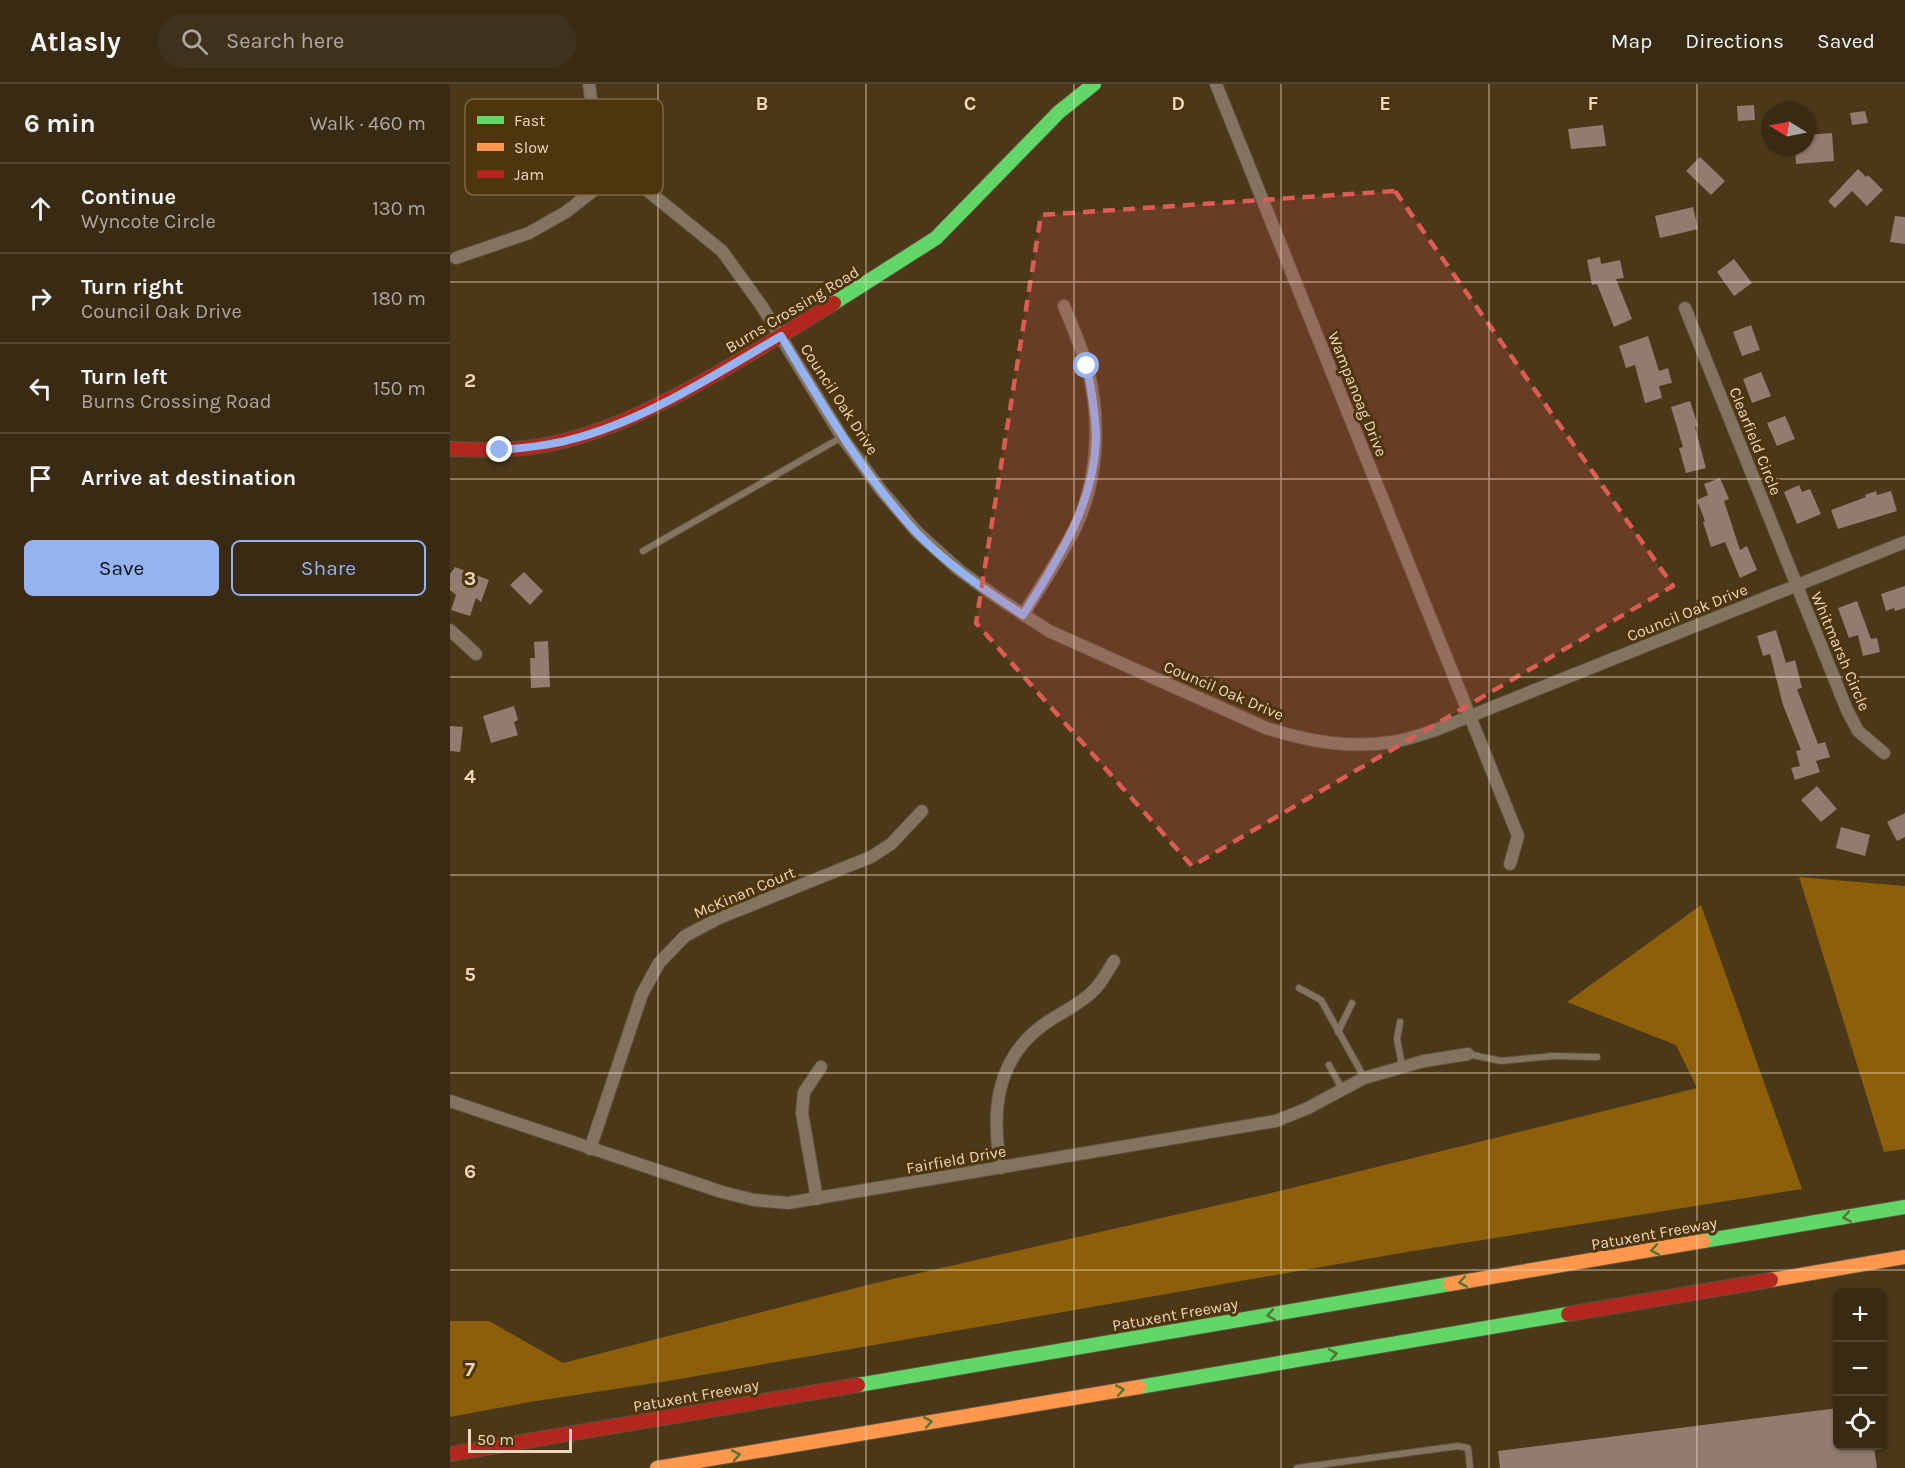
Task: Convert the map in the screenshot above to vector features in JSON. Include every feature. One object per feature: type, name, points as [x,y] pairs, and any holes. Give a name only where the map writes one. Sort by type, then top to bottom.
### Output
[{"type":"main road","name":"Burns Crossing Road","points":[[450,448],[500,450],[524,448],[592,434],[655,407],[781,336],[936,238],[1059,112],[1094,84]]},
{"type":"main road","name":"Patuxent Freeway","points":[[450,1454],[1905,1207]]},
{"type":"main road","points":[[657,1468],[1905,1257]]},
{"type":"street","name":"Council Oak Drive","points":[[589,84],[591,99]]},
{"type":"street","name":"Wampanoag Drive","points":[[1216,84],[1518,836],[1510,864]]},
{"type":"street","points":[[456,258],[529,233],[566,213],[588,195]]},
{"type":"street","name":"Council Oak Drive","points":[[653,195],[722,251],[761,305],[842,437],[880,489],[917,532],[959,570],[1049,631],[1266,728],[1300,738],[1333,744],[1363,745],[1394,742],[1438,729],[1905,542]]},
{"type":"street","points":[[1023,615],[1076,526],[1086,501],[1093,470],[1096,439],[1094,406],[1087,366],[1064,306]]},
{"type":"street","name":"Clearfield Circle","points":[[1685,308],[1796,585]]},
{"type":"street","name":"Whitmarsh Circle","points":[[1796,585],[1847,710],[1858,731],[1884,753]]},
{"type":"street","points":[[450,630],[476,654]]},
{"type":"street","name":"McKinan Court","points":[[590,1149],[642,994],[659,963],[685,936],[719,918],[870,857],[891,844],[922,811]]},
{"type":"street","points":[[1001,1168],[996,1140],[996,1109],[1001,1085],[1011,1062],[1029,1037],[1093,992],[1114,960]]},
{"type":"street","name":"Fairfield Drive","points":[[450,1101],[722,1192],[754,1200],[788,1203],[1276,1121],[1308,1108],[1364,1078],[1402,1066],[1468,1054]]},
{"type":"street","points":[[817,1199],[802,1113],[804,1092],[821,1067]]},
{"type":"lane","points":[[643,551],[842,437]]},
{"type":"lane","points":[[1299,988],[1321,1000],[1364,1078]]},
{"type":"lane","points":[[1338,1032],[1352,1004]]},
{"type":"lane","points":[[1400,1022],[1397,1039],[1402,1066]]},
{"type":"lane","points":[[1468,1054],[1501,1061],[1553,1056],[1597,1057]]},
{"type":"lane","points":[[1329,1065],[1342,1089]]},
{"type":"lane","points":[[1297,1468],[1458,1446],[1468,1448],[1470,1468]]},
{"type":"highlighted area","points":[[1395,191],[1673,586],[1192,866],[976,623],[1041,215]]},
{"type":"shaded area","points":[[1799,877],[1905,886],[1905,1149],[1884,1152]]},
{"type":"shaded area","points":[[1701,905],[1802,1189],[1407,1252],[450,1417],[450,1321],[489,1321],[563,1363],[871,1284],[1267,1194],[1697,1088],[1676,1045],[1567,1002]]},
{"type":"building","points":[[1754,105],[1755,120],[1738,121],[1737,106]]},
{"type":"building","points":[[1865,111],[1868,123],[1852,125],[1850,113]]},
{"type":"building","points":[[1603,125],[1606,146],[1571,149],[1568,129]]},
{"type":"building","points":[[1832,133],[1834,161],[1796,164],[1796,156],[1815,156],[1815,134]]},
{"type":"building","points":[[1700,157],[1725,181],[1711,195],[1686,171]]},
{"type":"building","points":[[1858,169],[1866,177],[1868,175],[1883,190],[1867,206],[1852,191],[1835,208],[1828,201]]},
{"type":"building","points":[[1693,207],[1698,229],[1660,238],[1655,216]]},
{"type":"building","points":[[1895,216],[1905,217],[1905,244],[1890,242]]},
{"type":"building","points":[[1600,257],[1601,264],[1620,260],[1624,278],[1616,279],[1632,319],[1614,327],[1597,284],[1592,285],[1587,260]]},
{"type":"building","points":[[1734,259],[1752,283],[1734,296],[1717,272]]},
{"type":"building","points":[[1751,325],[1760,350],[1742,356],[1733,332]]},
{"type":"building","points":[[1648,336],[1659,371],[1668,368],[1672,383],[1659,386],[1662,398],[1645,403],[1635,365],[1626,368],[1619,346]]},
{"type":"building","points":[[1761,372],[1771,396],[1752,403],[1743,379]]},
{"type":"building","points":[[1690,401],[1698,426],[1695,427],[1706,468],[1686,473],[1679,448],[1683,447],[1671,407]]},
{"type":"building","points":[[1785,416],[1795,439],[1777,446],[1767,423]]},
{"type":"building","points":[[1720,478],[1729,499],[1724,501],[1740,550],[1747,546],[1757,570],[1740,578],[1725,542],[1711,547],[1697,500],[1708,495],[1704,484]]},
{"type":"building","points":[[1799,485],[1802,492],[1810,489],[1821,514],[1797,524],[1784,492]]},
{"type":"building","points":[[1876,491],[1877,495],[1891,491],[1897,511],[1838,529],[1831,510]]},
{"type":"building","points":[[455,567],[489,580],[481,602],[476,598],[470,616],[451,610],[456,595],[450,590],[450,574]]},
{"type":"building","points":[[524,572],[543,591],[530,605],[510,585]]},
{"type":"building","points":[[1905,586],[1905,608],[1886,611],[1881,594]]},
{"type":"building","points":[[1857,601],[1871,639],[1877,638],[1880,652],[1863,656],[1858,635],[1849,638],[1838,608]]},
{"type":"building","points":[[1776,630],[1786,663],[1795,660],[1802,688],[1797,689],[1818,744],[1825,742],[1830,757],[1816,761],[1820,772],[1795,780],[1791,768],[1800,766],[1796,751],[1801,750],[1783,705],[1770,654],[1763,656],[1757,636]]},
{"type":"building","points":[[548,641],[550,687],[531,688],[530,658],[535,658],[534,642]]},
{"type":"building","points":[[514,706],[518,720],[514,722],[518,735],[491,743],[483,716]]},
{"type":"building","points":[[450,726],[463,727],[460,752],[450,751]]},
{"type":"building","points":[[1817,786],[1837,809],[1821,822],[1801,800]]},
{"type":"building","points":[[1905,813],[1905,837],[1897,841],[1887,822]]},
{"type":"building","points":[[1841,827],[1870,835],[1865,856],[1836,848]]},
{"type":"building","points":[[1833,1409],[1833,1450],[1875,1450],[1877,1468],[1500,1468],[1498,1451]]},
{"type":"traffic: fast","points":[[834,303],[936,238],[1059,112],[1094,84]]},
{"type":"traffic: fast","points":[[1703,1241],[1905,1207]]},
{"type":"traffic: fast","points":[[858,1385],[1450,1284]]},
{"type":"traffic: fast","points":[[1139,1387],[1568,1314]]},
{"type":"traffic: slow","points":[[1450,1284],[1703,1241]]},
{"type":"traffic: slow","points":[[1771,1280],[1905,1257]]},
{"type":"traffic: slow","points":[[657,1468],[1139,1387]]},
{"type":"traffic: jam","points":[[450,449],[525,448],[568,440],[603,429],[652,408],[704,381],[834,303]]},
{"type":"traffic: jam","points":[[1568,1314],[1771,1280]]},
{"type":"traffic: jam","points":[[450,1454],[858,1385]]},
{"type":"route","points":[[500,450],[547,445],[612,427],[655,407],[781,336],[842,437],[880,489],[917,532],[959,570],[1023,615],[1076,526],[1086,501],[1093,470],[1096,439],[1094,406],[1087,366]]}]
